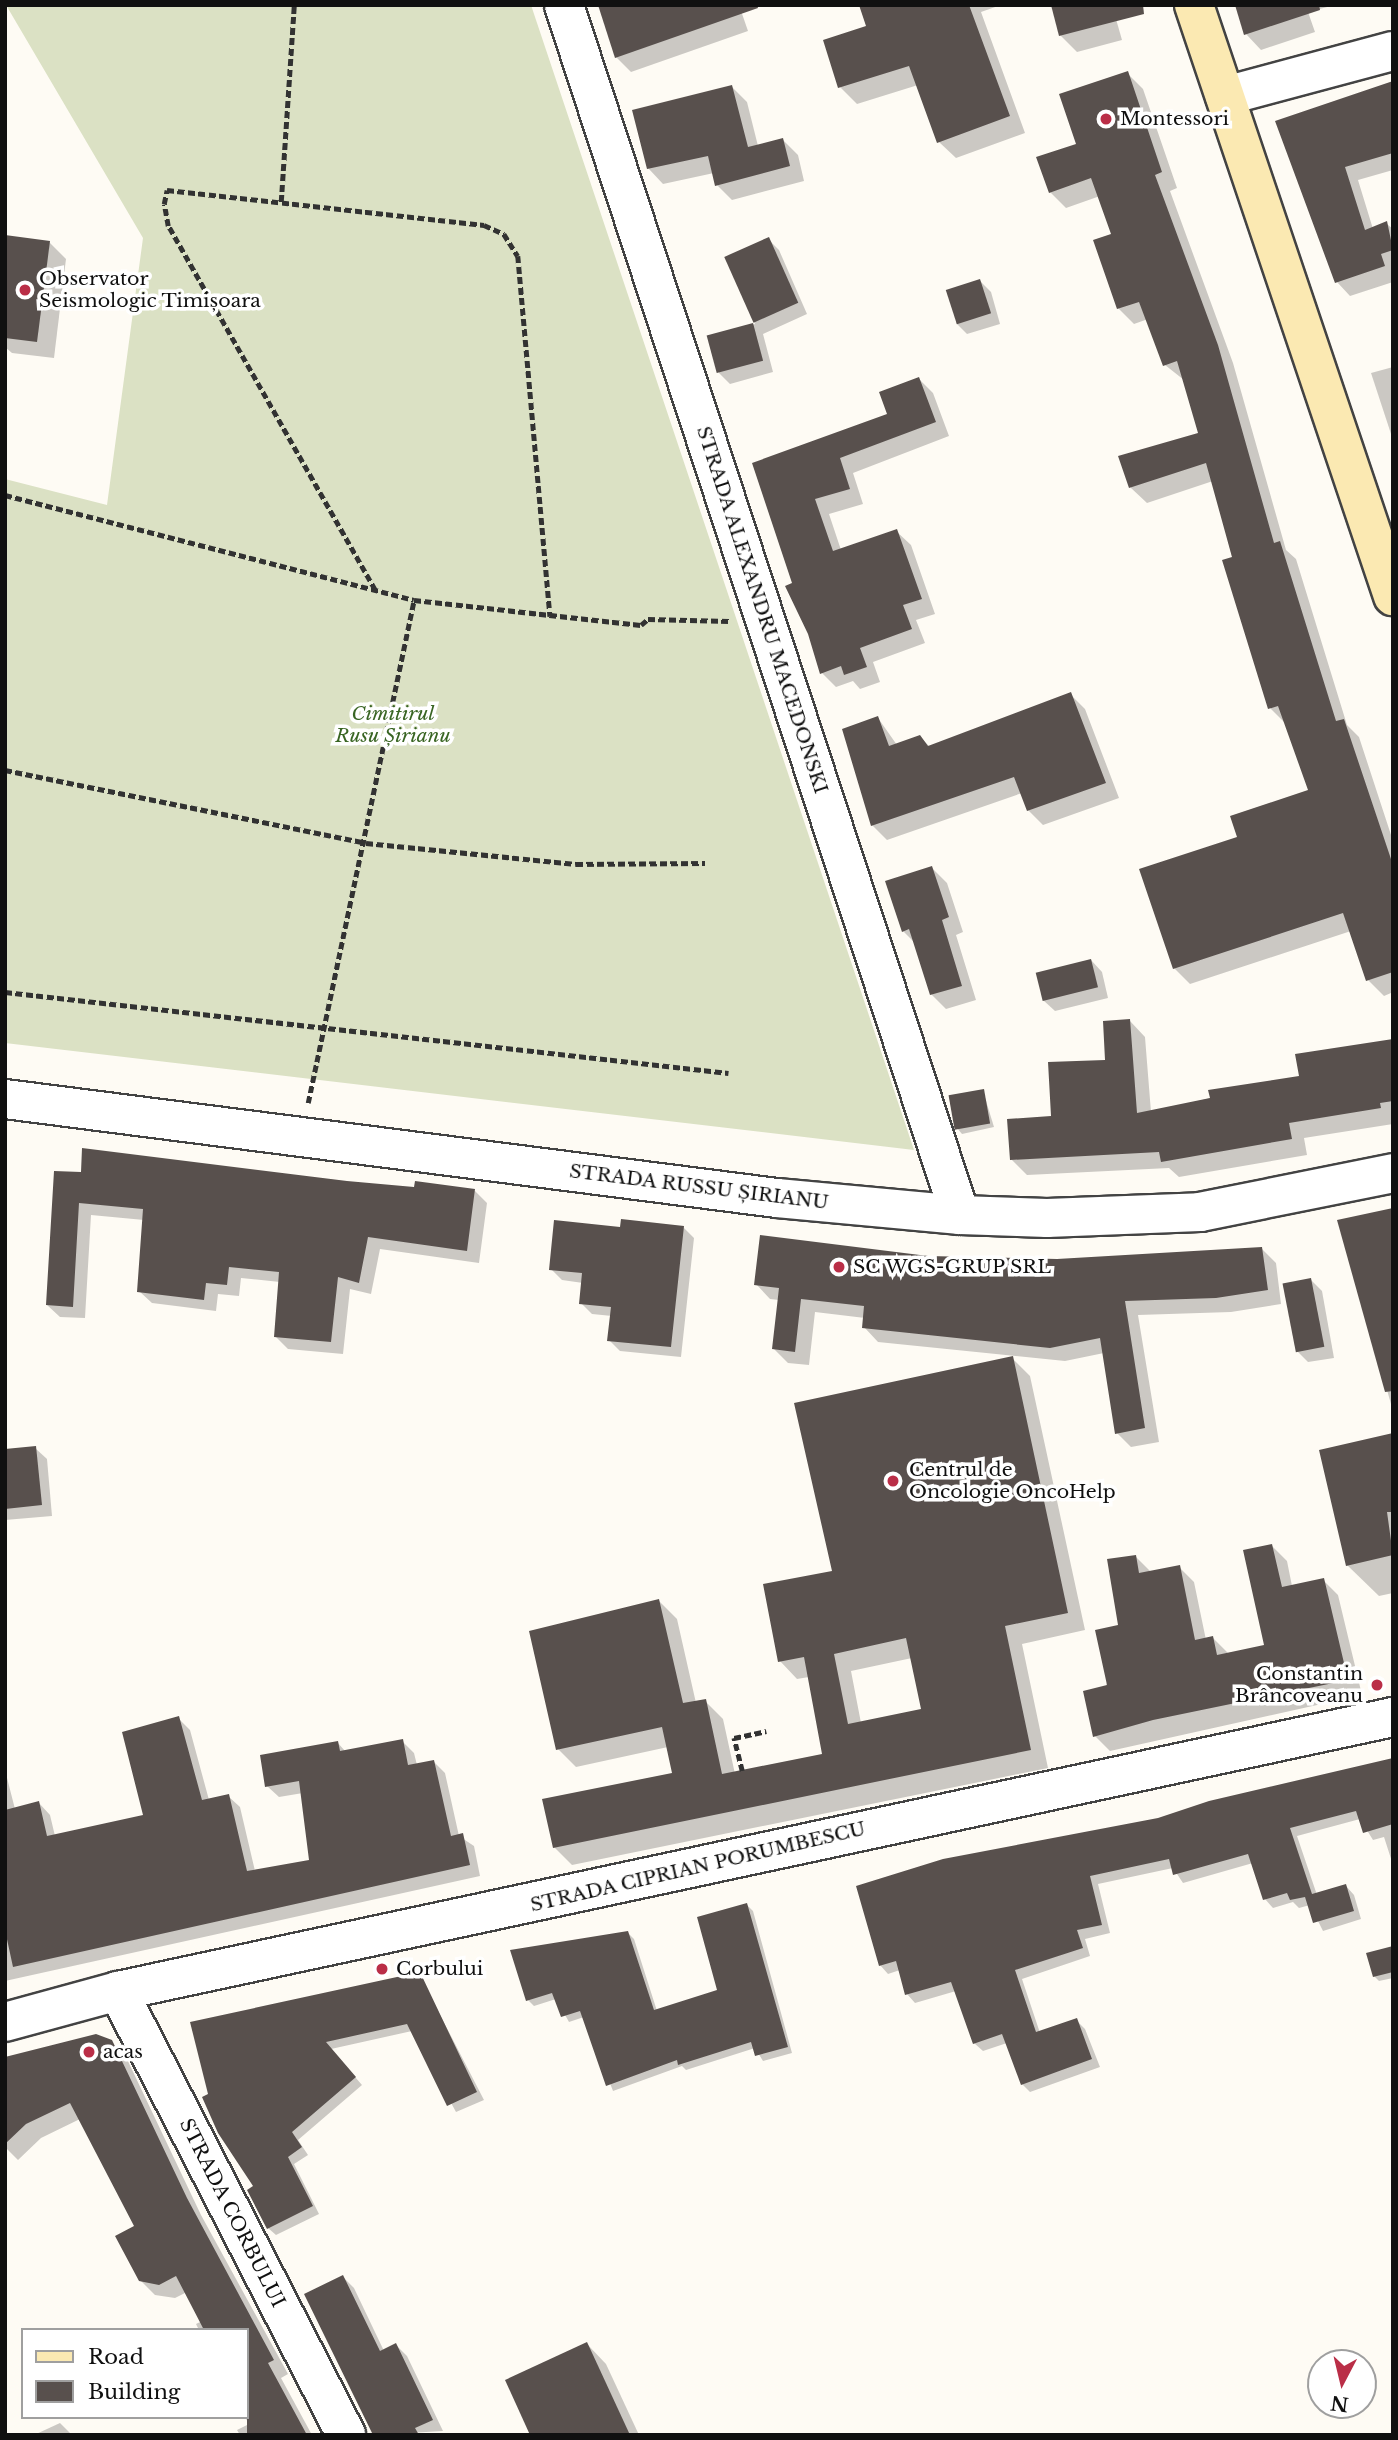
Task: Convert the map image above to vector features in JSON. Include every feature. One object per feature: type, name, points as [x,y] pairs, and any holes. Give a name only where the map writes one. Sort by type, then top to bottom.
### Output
[{"type":"main road","points":[[1194,5],[1392,591]]},
{"type":"street","name":"STRADA ALEXANDRU MACEDONSKI","points":[[564,5],[960,1215]]},
{"type":"street","points":[[1225,96],[1393,51]]},
{"type":"street","name":"STRADA RUSSU ȘIRIANU","points":[[5,1099],[765,1196],[960,1215],[1048,1218],[1200,1212],[1393,1173]]},
{"type":"street","name":"STRADA CIPRIAN PORUMBESCU","points":[[5,2022],[118,1991],[1393,1717]]},
{"type":"street","name":"STRADA CORBULUI","points":[[118,1991],[346,2435]]},
{"type":"path","points":[[281,202],[294,5]]},
{"type":"path","points":[[375,590],[168,226],[164,204],[167,190],[484,225],[504,234],[518,256],[550,617]]},
{"type":"path","points":[[5,495],[414,600],[641,625],[648,618],[738,622],[764,617]]},
{"type":"path","points":[[300,1138],[366,843],[414,600]]},
{"type":"path","points":[[5,770],[366,843],[576,864],[705,863]]},
{"type":"path","points":[[5,992],[729,1073]]},
{"type":"path","points":[[742,1771],[734,1738],[766,1731]]},
{"type":"green space","name":"Cimitirul Rusu Șirianu","points":[[6,5],[531,5],[914,1150],[5,1043],[5,479],[107,505],[143,238]]},
{"type":"building","points":[[598,5],[757,5],[758,8],[615,58]]},
{"type":"building","points":[[859,5],[969,5],[1010,116],[937,143],[909,66],[838,88],[823,40],[866,26]]},
{"type":"building","points":[[1051,5],[1143,5],[1144,14],[1059,36]]},
{"type":"building","points":[[1235,5],[1319,5],[1320,10],[1244,35]]},
{"type":"building","points":[[1128,71],[1162,172],[1155,175],[1218,345],[1274,543],[1280,541],[1336,721],[1344,719],[1393,865],[1393,972],[1366,981],[1343,913],[1173,969],[1139,869],[1237,837],[1230,816],[1308,790],[1278,706],[1268,709],[1222,560],[1232,557],[1206,463],[1129,488],[1118,456],[1198,433],[1177,361],[1163,366],[1139,302],[1117,309],[1093,240],[1111,234],[1091,178],[1049,193],[1036,157],[1076,144],[1059,94]]},
{"type":"building","points":[[1393,81],[1393,153],[1345,167],[1365,230],[1387,221],[1393,250],[1381,254],[1385,266],[1335,283],[1275,121]]},
{"type":"building","points":[[732,85],[748,147],[783,138],[790,166],[715,186],[708,156],[647,169],[632,110]]},
{"type":"building","name":"Observator Seismologic Timișoara","points":[[5,235],[50,241],[37,342],[5,338]]},
{"type":"building","points":[[769,237],[798,303],[754,323],[724,257]]},
{"type":"building","points":[[980,279],[991,313],[957,324],[946,290]]},
{"type":"building","points":[[753,323],[763,361],[717,373],[707,335]]},
{"type":"building","points":[[919,377],[936,422],[840,458],[850,489],[815,499],[833,551],[897,529],[922,599],[903,605],[912,629],[860,648],[867,667],[844,675],[841,666],[820,674],[808,634],[785,586],[792,583],[752,463],[887,414],[879,392]]},
{"type":"building","points":[[1071,692],[1106,783],[1027,811],[1014,777],[871,826],[842,729],[878,716],[889,746],[920,735],[928,746]]},
{"type":"building","points":[[932,866],[949,917],[942,920],[962,986],[930,995],[909,929],[902,932],[885,881]]},
{"type":"building","points":[[1091,959],[1098,987],[1043,1001],[1036,973]]},
{"type":"building","points":[[1130,1019],[1137,1113],[1210,1098],[1208,1090],[1299,1076],[1295,1054],[1393,1039],[1393,1101],[1380,1103],[1381,1108],[1289,1123],[1292,1139],[1161,1162],[1159,1152],[1010,1160],[1007,1119],[1051,1116],[1048,1062],[1105,1060],[1103,1021]]},
{"type":"building","points":[[984,1089],[990,1123],[955,1130],[949,1095]]},
{"type":"building","points":[[82,1148],[347,1181],[414,1187],[415,1181],[475,1189],[467,1251],[368,1237],[359,1283],[338,1277],[331,1342],[274,1337],[279,1272],[229,1267],[227,1285],[206,1283],[204,1300],[137,1292],[143,1209],[79,1203],[73,1307],[46,1305],[54,1171],[81,1172]]},
{"type":"building","points":[[1393,1208],[1393,1391],[1385,1392],[1337,1220]]},
{"type":"building","points":[[621,1219],[684,1226],[671,1347],[607,1341],[611,1307],[579,1304],[582,1273],[549,1270],[554,1220],[620,1227]]},
{"type":"building","points":[[760,1235],[928,1256],[1057,1259],[1262,1247],[1268,1290],[1216,1298],[1125,1301],[1145,1428],[1115,1434],[1100,1338],[1050,1348],[862,1328],[864,1306],[801,1299],[795,1352],[772,1349],[779,1288],[754,1285]]},
{"type":"building","points":[[1311,1278],[1324,1347],[1296,1352],[1283,1284]]},
{"type":"building","points":[[1013,1356],[1068,1613],[1005,1626],[1031,1750],[553,1848],[542,1799],[672,1773],[662,1727],[556,1750],[529,1631],[659,1599],[683,1703],[706,1699],[722,1774],[822,1754],[804,1657],[778,1662],[763,1584],[832,1571],[794,1403]],"holes":[[[906,1638],[921,1709],[848,1724],[834,1654]]]},
{"type":"building","points":[[1393,1433],[1393,1512],[1387,1512],[1393,1555],[1346,1566],[1319,1450]]},
{"type":"building","points":[[36,1446],[42,1505],[5,1509],[5,1449]]},
{"type":"building","points":[[1272,1544],[1282,1587],[1324,1578],[1348,1680],[1153,1720],[1093,1737],[1083,1691],[1107,1685],[1095,1630],[1118,1625],[1107,1559],[1136,1555],[1139,1573],[1180,1565],[1195,1640],[1213,1636],[1217,1655],[1264,1645],[1243,1550]]},
{"type":"building","points":[[179,1716],[202,1800],[229,1794],[247,1871],[309,1860],[299,1781],[265,1787],[260,1755],[338,1741],[340,1751],[403,1739],[408,1765],[434,1760],[451,1836],[463,1833],[470,1865],[13,1967],[5,1930],[5,1810],[39,1801],[47,1836],[143,1815],[122,1732]]},
{"type":"building","points":[[1393,1758],[1393,1824],[1363,1833],[1356,1811],[1290,1828],[1312,1894],[1346,1884],[1354,1911],[1313,1923],[1305,1897],[1290,1900],[1287,1893],[1263,1900],[1248,1854],[1173,1875],[1169,1859],[1090,1876],[1102,1925],[1077,1930],[1083,1948],[1015,1970],[1036,2032],[1077,2018],[1092,2059],[1021,2085],[1002,2034],[973,2044],[951,1982],[905,1995],[896,1961],[879,1966],[856,1886],[943,1859],[1158,1818],[1209,1801]]},
{"type":"building","points":[[747,1903],[788,2047],[755,2056],[751,2042],[678,2065],[677,2060],[606,2086],[580,2011],[561,2017],[552,1993],[526,2001],[510,1950],[628,1931],[654,2010],[717,1990],[697,1917]]},
{"type":"building","points":[[1393,1946],[1393,1972],[1373,1977],[1366,1953]]},
{"type":"building","points":[[420,1972],[477,2092],[447,2106],[407,2024],[326,2042],[356,2077],[292,2132],[302,2147],[288,2157],[313,2206],[267,2229],[247,2190],[253,2186],[218,2133],[202,2097],[208,2094],[190,2022]]},
{"type":"building","points":[[96,2034],[112,2040],[187,2198],[274,2360],[268,2363],[307,2435],[247,2435],[248,2328],[203,2328],[176,2276],[159,2285],[139,2281],[115,2236],[134,2226],[70,2103],[26,2124],[5,2144],[5,2057]]},
{"type":"building","points":[[343,2275],[380,2351],[396,2343],[433,2420],[415,2428],[419,2435],[373,2435],[304,2294]]},
{"type":"building","points":[[587,2342],[630,2435],[530,2435],[505,2380]]},
{"type":"place","name":"Montessori","points":[[1106,119]]},
{"type":"place","name":"Observator Seismologic Timișoara","points":[[25,290]]},
{"type":"place","name":"SC WGS-GRUP SRL","points":[[839,1267]]},
{"type":"place","name":"Centrul de Oncologie OncoHelp","points":[[893,1481]]},
{"type":"place","name":"Constantin Brâncoveanu","points":[[1377,1685]]},
{"type":"place","name":"Corbului","points":[[382,1969]]},
{"type":"place","name":"acas","points":[[89,2052]]}]
